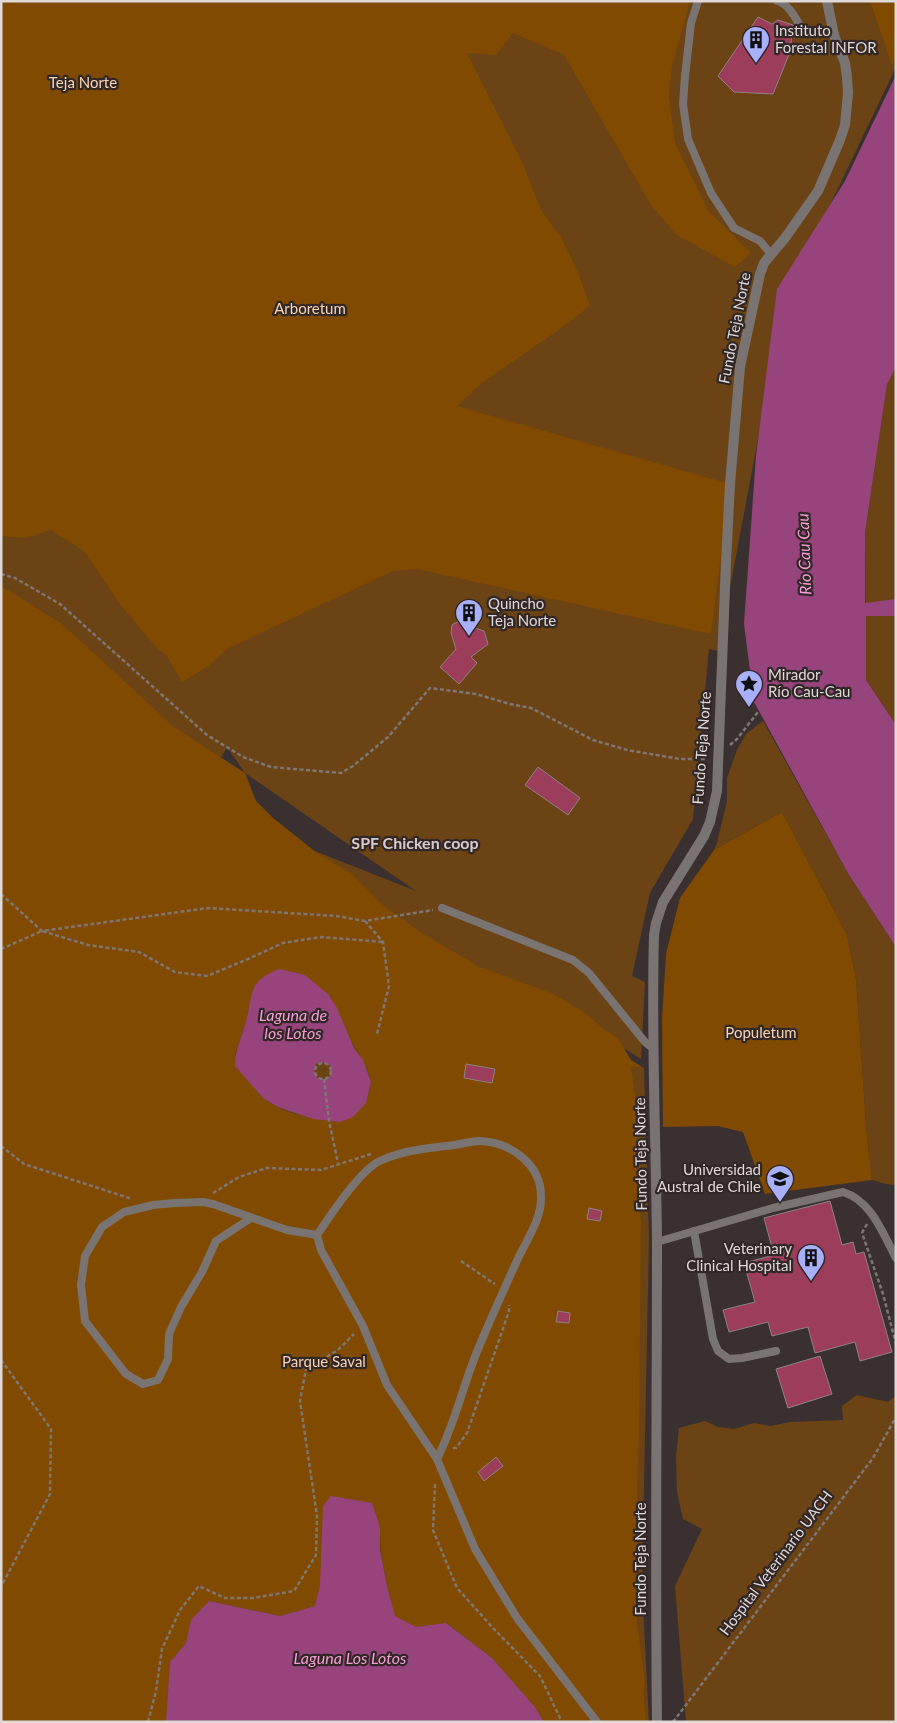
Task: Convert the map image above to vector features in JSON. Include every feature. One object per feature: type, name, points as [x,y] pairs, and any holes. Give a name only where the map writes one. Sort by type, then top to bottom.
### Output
[{"type":"street","name":"Fundo Teja Norte","points":[[657,1722],[655,1593],[657,1242],[654,1048],[654,946],[656,923],[663,902],[698,846],[710,822],[717,791],[726,562],[740,367],[760,274],[764,263],[818,191],[845,125],[848,93],[847,77],[834,35],[827,1]]},
{"type":"lane","points":[[698,1],[691,23],[685,76],[683,104],[688,140],[711,193],[734,228],[760,241],[771,254]]},
{"type":"lane","points":[[777,1],[793,13],[798,24]]},
{"type":"lane","points":[[442,908],[573,960],[589,974],[645,1042],[654,1048]]},
{"type":"lane","points":[[317,1235],[355,1182],[379,1161],[408,1152],[480,1141],[504,1146],[525,1158],[535,1173],[542,1197],[536,1222],[515,1264],[480,1344],[461,1402],[437,1459]]},
{"type":"lane","points":[[657,1242],[773,1208],[843,1192],[852,1195],[872,1214],[896,1258]]},
{"type":"lane","points":[[251,1218],[216,1241],[202,1272],[181,1307],[168,1334],[168,1359],[158,1380],[143,1384],[126,1374],[85,1321],[81,1285],[85,1256],[102,1227],[124,1212],[153,1205],[203,1202],[213,1204],[287,1230],[317,1235]]},
{"type":"lane","points":[[694,1231],[713,1339],[718,1351],[729,1360],[776,1351]]},
{"type":"lane","points":[[317,1235],[321,1250],[363,1326],[387,1385],[437,1459],[479,1556],[517,1618],[597,1722]]},
{"type":"path","points":[[1,574],[15,578],[60,604],[207,736],[243,757],[271,767],[340,773],[353,766],[388,737],[430,688],[476,694],[531,708],[593,740],[627,750],[680,759],[719,756],[737,739],[758,712]]},
{"type":"path","points":[[1,894],[42,931],[88,945],[139,952],[175,972],[207,976],[282,943],[321,937],[383,942]]},
{"type":"path","points":[[1,949],[42,931],[208,908],[336,916],[365,921],[442,908]]},
{"type":"path","points":[[365,921],[383,942],[389,986],[376,1034]]},
{"type":"path","points":[[322,1063],[329,1066],[331,1070],[328,1077],[324,1079],[318,1078],[315,1073],[316,1068],[322,1063]]},
{"type":"path","points":[[324,1079],[329,1121],[338,1163]]},
{"type":"path","points":[[1,1146],[24,1164],[153,1205]]},
{"type":"path","points":[[203,1202],[218,1189],[239,1177],[267,1168],[321,1170],[338,1163],[378,1152]]},
{"type":"path","points":[[872,1214],[862,1233],[883,1294],[896,1344]]},
{"type":"path","points":[[148,1722],[156,1691],[162,1649],[180,1610],[199,1586],[225,1598],[253,1598],[294,1591],[316,1554],[317,1516],[300,1401],[306,1369],[338,1350],[363,1326]]},
{"type":"path","points":[[1,1360],[51,1429],[50,1494],[1,1587]]},
{"type":"path","name":"Hospital Veterinario UACH","points":[[672,1722],[873,1458],[896,1417]]},
{"type":"path","points":[[437,1459],[432,1530],[457,1588],[540,1676],[562,1722]]},
{"type":"green space","name":"Teja Norte","points":[[1,1],[896,1],[896,67],[831,203],[780,291],[762,418],[718,651],[709,649],[693,819],[650,893],[632,976],[645,982],[641,1059],[573,1016],[375,1043],[644,1068],[649,1239],[642,1585],[649,1722],[1,1722]],"holes":[[[227,747],[245,773],[416,891],[231,818],[198,799]]]},
{"type":"green space","name":"Arboretum","points":[[1,1],[690,1],[672,66],[669,97],[675,143],[709,212],[751,253],[735,267],[677,235],[651,205],[564,55],[513,33],[496,55],[467,53],[523,164],[541,210],[561,237],[579,275],[590,306],[483,382],[457,406],[730,484],[711,634],[417,569],[393,571],[227,649],[207,667],[182,682],[167,656],[156,647],[120,604],[84,551],[51,530],[25,538],[1,536]]},
{"type":"green space","points":[[870,1],[896,1],[896,55],[892,65]]},
{"type":"green space","points":[[896,367],[896,725],[866,680],[865,533],[887,383]]},
{"type":"green space","name":"Parque Saval","points":[[1,586],[61,623],[174,727],[245,773],[256,801],[273,818],[317,853],[352,874],[384,906],[423,934],[480,967],[553,994],[584,1012],[602,1028],[618,1038],[631,1060],[644,1068],[631,1067],[638,1117],[636,1173],[641,1223],[639,1428],[635,1570],[637,1623],[644,1674],[646,1722],[544,1722],[535,1707],[492,1658],[447,1623],[416,1627],[395,1616],[384,1572],[380,1527],[320,1585],[315,1606],[280,1616],[209,1601],[191,1620],[186,1643],[170,1662],[166,1722],[1,1722]],"holes":[[[248,1010],[349,1036],[366,1066],[371,1083],[366,1103],[340,1122],[299,1115],[270,1103],[254,1088],[235,1054]]]},
{"type":"green space","points":[[763,721],[849,875],[896,947],[896,1185],[872,1180],[867,1137],[856,979],[847,935],[782,812],[714,850],[727,801],[727,778],[737,750],[746,734]]},
{"type":"green space","name":"Populetum","points":[[782,812],[847,935],[856,979],[867,1137],[872,1180],[765,1194],[743,1132],[718,1126],[663,1127],[662,1020],[666,954],[680,898],[714,850]]},
{"type":"green space","points":[[857,1395],[888,1402],[896,1395],[896,1722],[686,1722],[675,1586],[702,1529],[683,1519],[677,1492],[676,1456],[679,1428],[705,1421],[718,1427],[734,1429],[754,1423],[771,1426],[790,1422],[843,1420],[842,1406]]},
{"type":"water","name":"Río Cau Cau","points":[[896,75],[896,367],[887,384],[865,533],[865,603],[896,599],[896,616],[866,616],[866,680],[896,725],[896,947],[849,875],[754,702],[744,624],[756,456],[777,289],[845,181]]},
{"type":"water","name":"Laguna de los Lotos","points":[[279,969],[305,975],[328,994],[337,1008],[354,1048],[363,1060],[371,1082],[366,1103],[353,1117],[340,1122],[313,1119],[278,1107],[263,1098],[235,1066],[237,1049],[253,989],[261,979]],"holes":[[[322,1062],[330,1065],[332,1071],[330,1076],[323,1080],[317,1078],[314,1070],[316,1064]]]},
{"type":"water","name":"Laguna Los Lotos","points":[[331,1496],[372,1503],[380,1527],[380,1550],[395,1616],[416,1627],[446,1623],[492,1658],[535,1707],[544,1722],[166,1722],[170,1662],[186,1643],[191,1620],[209,1601],[280,1616],[315,1606],[320,1585],[323,1506]]},
{"type":"building","name":"Instituto Forestal INFOR","points":[[758,17],[772,24],[778,20],[793,25],[790,52],[773,94],[734,92],[718,76]]},
{"type":"building","points":[[457,622],[484,631],[488,644],[471,657],[477,663],[459,684],[440,667],[456,649],[451,633],[452,625]]},
{"type":"building","points":[[538,767],[580,798],[568,815],[525,785]]},
{"type":"building","points":[[466,1064],[495,1069],[492,1083],[464,1078]]},
{"type":"building","name":"Veterinary Clinical Hospital","points":[[830,1201],[842,1245],[853,1242],[856,1254],[864,1252],[892,1352],[860,1361],[855,1342],[815,1353],[808,1327],[772,1336],[768,1322],[729,1332],[723,1310],[755,1302],[744,1263],[774,1255],[764,1218]]},
{"type":"building","points":[[589,1208],[602,1211],[600,1221],[587,1219]]},
{"type":"building","points":[[558,1311],[570,1313],[569,1323],[556,1322]]},
{"type":"building","points":[[820,1356],[832,1394],[788,1408],[776,1369]]},
{"type":"building","points":[[496,1457],[503,1466],[484,1481],[478,1472]]},
{"type":"place","name":"Instituto Forestal INFOR","points":[[756,64]]},
{"type":"place","name":"Quincho Teja Norte","points":[[469,637]]},
{"type":"place","name":"Mirador Río Cau-Cau","points":[[749,708]]},
{"type":"place","name":"Universidad Austral de Chile","points":[[780,1203]]},
{"type":"place","name":"Veterinary Clinical Hospital","points":[[811,1282]]},
{"type":"district","name":"SPF Chicken coop","points":[[415,843]]}]
